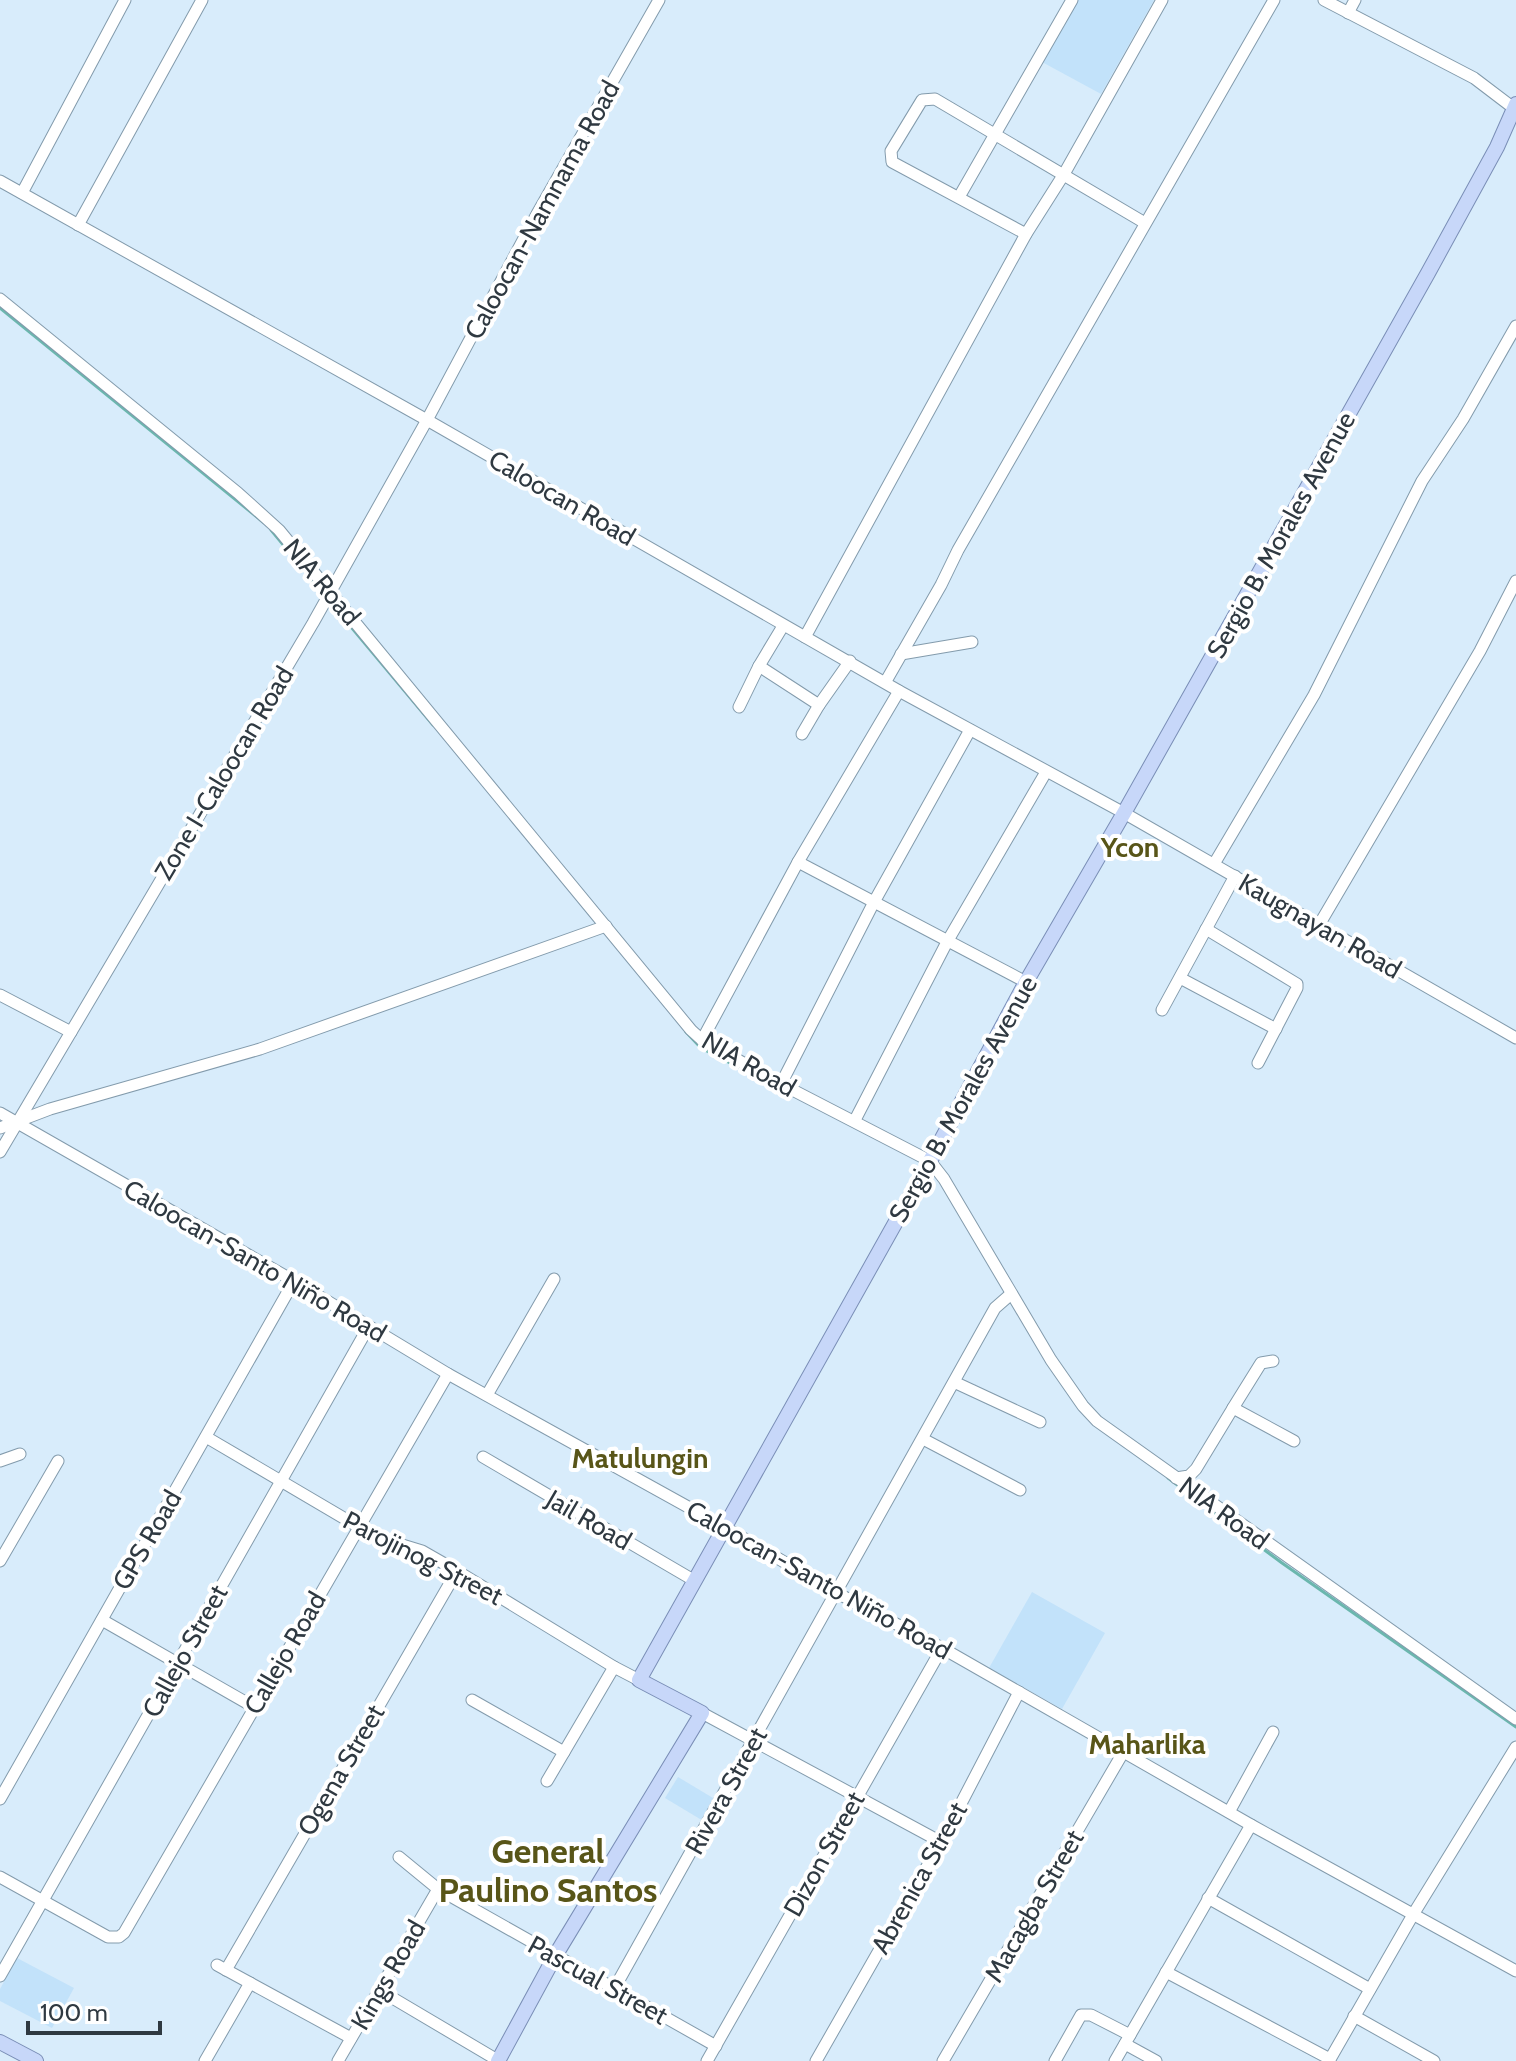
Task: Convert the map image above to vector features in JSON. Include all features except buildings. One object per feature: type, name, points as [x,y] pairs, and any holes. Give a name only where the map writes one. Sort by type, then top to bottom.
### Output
[{"type":"main road","name":"Sergio B. Morales Avenue","points":[[639,1680],[930,1161],[1026,982],[1441,249],[1515,108]]},
{"type":"main road","points":[[498,2061],[555,1956],[702,1713],[639,1680]]},
{"type":"main road","points":[[0,2042],[27,2059]]},
{"type":"street","points":[[22,193],[125,0]]},
{"type":"street","points":[[78,225],[202,0]]},
{"type":"street","name":"Caloocan-Namnama Road","points":[[427,420],[537,214],[659,0]]},
{"type":"street","points":[[959,197],[1072,0]]},
{"type":"street","points":[[805,637],[1026,234],[1064,174],[1162,0]]},
{"type":"street","points":[[886,681],[1274,0]]},
{"type":"street","points":[[1324,0],[1474,78],[1515,108]]},
{"type":"street","points":[[1348,13],[1355,0]]},
{"type":"street","points":[[1026,234],[892,162],[891,151],[922,100],[935,99],[1145,223]]},
{"type":"street","name":"Caloocan Road","points":[[0,181],[427,420],[783,626],[1124,813]]},
{"type":"street","name":"NIA Road","points":[[0,299],[262,514],[331,591],[702,1040],[930,1161],[944,1179],[1008,1296],[1083,1406],[1097,1421],[1516,1719]]},
{"type":"street","points":[[1214,864],[1314,695],[1422,481],[1463,419],[1516,326]]},
{"type":"street","name":"Zone I-Caloocan Road","points":[[0,1152],[331,591],[427,420]]},
{"type":"street","points":[[1319,925],[1480,651],[1516,581]]},
{"type":"street","points":[[739,707],[783,626]]},
{"type":"street","points":[[901,654],[972,642]]},
{"type":"street","points":[[802,734],[850,661]]},
{"type":"street","points":[[759,666],[819,705]]},
{"type":"street","points":[[702,1040],[798,862],[899,691]]},
{"type":"street","points":[[781,1084],[874,902],[970,730]]},
{"type":"street","points":[[855,1120],[947,942],[1046,772]]},
{"type":"street","name":"Kaugnayan Road","points":[[1124,813],[1516,1038]]},
{"type":"street","points":[[798,862],[1026,982]]},
{"type":"street","points":[[1162,1010],[1235,876]]},
{"type":"street","points":[[0,1128],[50,1109],[260,1049],[606,926]]},
{"type":"street","points":[[1206,929],[1297,984],[1258,1063]]},
{"type":"street","points":[[1180,978],[1276,1029]]},
{"type":"street","points":[[0,995],[71,1032]]},
{"type":"street","name":"Caloocan-Santo Niño Road","points":[[0,1113],[294,1281],[448,1374],[1516,1971]]},
{"type":"street","points":[[487,1395],[554,1279]]},
{"type":"street","name":"GPS Road","points":[[0,1799],[294,1281]]},
{"type":"street","name":"Rivera Street","points":[[614,1989],[995,1308],[1008,1296]]},
{"type":"street","name":"Callejo Street","points":[[0,1976],[369,1326]]},
{"type":"street","points":[[1176,1478],[1189,1476],[1196,1469],[1261,1363],[1273,1361]]},
{"type":"street","name":"Callejo Road","points":[[44,1901],[108,1937],[119,1937],[124,1933],[448,1374]]},
{"type":"street","points":[[954,1382],[1040,1422]]},
{"type":"street","points":[[1233,1408],[1294,1441]]},
{"type":"street","name":"Parojinog Street","points":[[206,1437],[358,1527],[389,1543],[422,1551],[639,1680]]},
{"type":"street","points":[[923,1439],[1020,1490]]},
{"type":"street","points":[[0,1461],[20,1454]]},
{"type":"street","name":"Jail Road","points":[[483,1457],[695,1581]]},
{"type":"street","points":[[0,1561],[58,1461]]},
{"type":"street","name":"Ogena Street","points":[[250,1983],[221,1968],[457,1571]]},
{"type":"street","points":[[102,1620],[254,1707]]},
{"type":"street","name":"Dizon Street","points":[[707,2061],[942,1648]]},
{"type":"street","points":[[547,1781],[614,1667]]},
{"type":"street","name":"Abrenica Street","points":[[816,2061],[941,1842],[1019,1692]]},
{"type":"street","points":[[472,1700],[564,1752]]},
{"type":"street","points":[[702,1713],[941,1842]]},
{"type":"street","points":[[1229,1812],[1273,1732]]},
{"type":"street","points":[[1166,1972],[1329,2060],[1414,1913],[1516,1747]]},
{"type":"street","name":"Macagba Street","points":[[943,2061],[1124,1751]]},
{"type":"street","points":[[1115,2061],[1251,1825]]},
{"type":"street","name":"Pascual Street","points":[[399,1857],[438,1889],[716,2046]]},
{"type":"street","points":[[0,1877],[44,1901]]},
{"type":"street","name":"Kings Road","points":[[338,2061],[438,1889]]},
{"type":"street","points":[[1208,1898],[1370,1989]]},
{"type":"street","points":[[205,2061],[250,1983],[351,2038]]},
{"type":"street","points":[[379,1990],[498,2061]]},
{"type":"street","points":[[1055,2061],[1081,2015],[1091,2015],[1156,2061]]},
{"type":"street","points":[[1354,2016],[1434,2061]]},
{"type":"shaded area","points":[[1076,0],[1154,0],[1101,94],[1042,62]]},
{"type":"shaded area","points":[[1032,1592],[1105,1633],[1062,1709],[989,1668]]},
{"type":"shaded area","points":[[678,1777],[718,1801],[705,1822],[665,1798]]},
{"type":"shaded area","points":[[17,1958],[74,1988],[52,2028],[0,2001],[0,1989]]},
{"type":"waterway","points":[[0,308],[263,522]]},
{"type":"waterway","points":[[271,530],[322,592]]},
{"type":"waterway","points":[[336,609],[433,725]]},
{"type":"waterway","points":[[686,1032],[701,1048],[767,1082]]},
{"type":"waterway","points":[[1168,1478],[1282,1563],[1516,1727]]},
{"type":"district","name":"Ycon","points":[[1130,847]]},
{"type":"district","name":"Matulungin","points":[[640,1458]]},
{"type":"district","name":"Maharlika","points":[[1147,1744]]},
{"type":"district","name":"General Paulino Santos","points":[[548,1870]]}]
